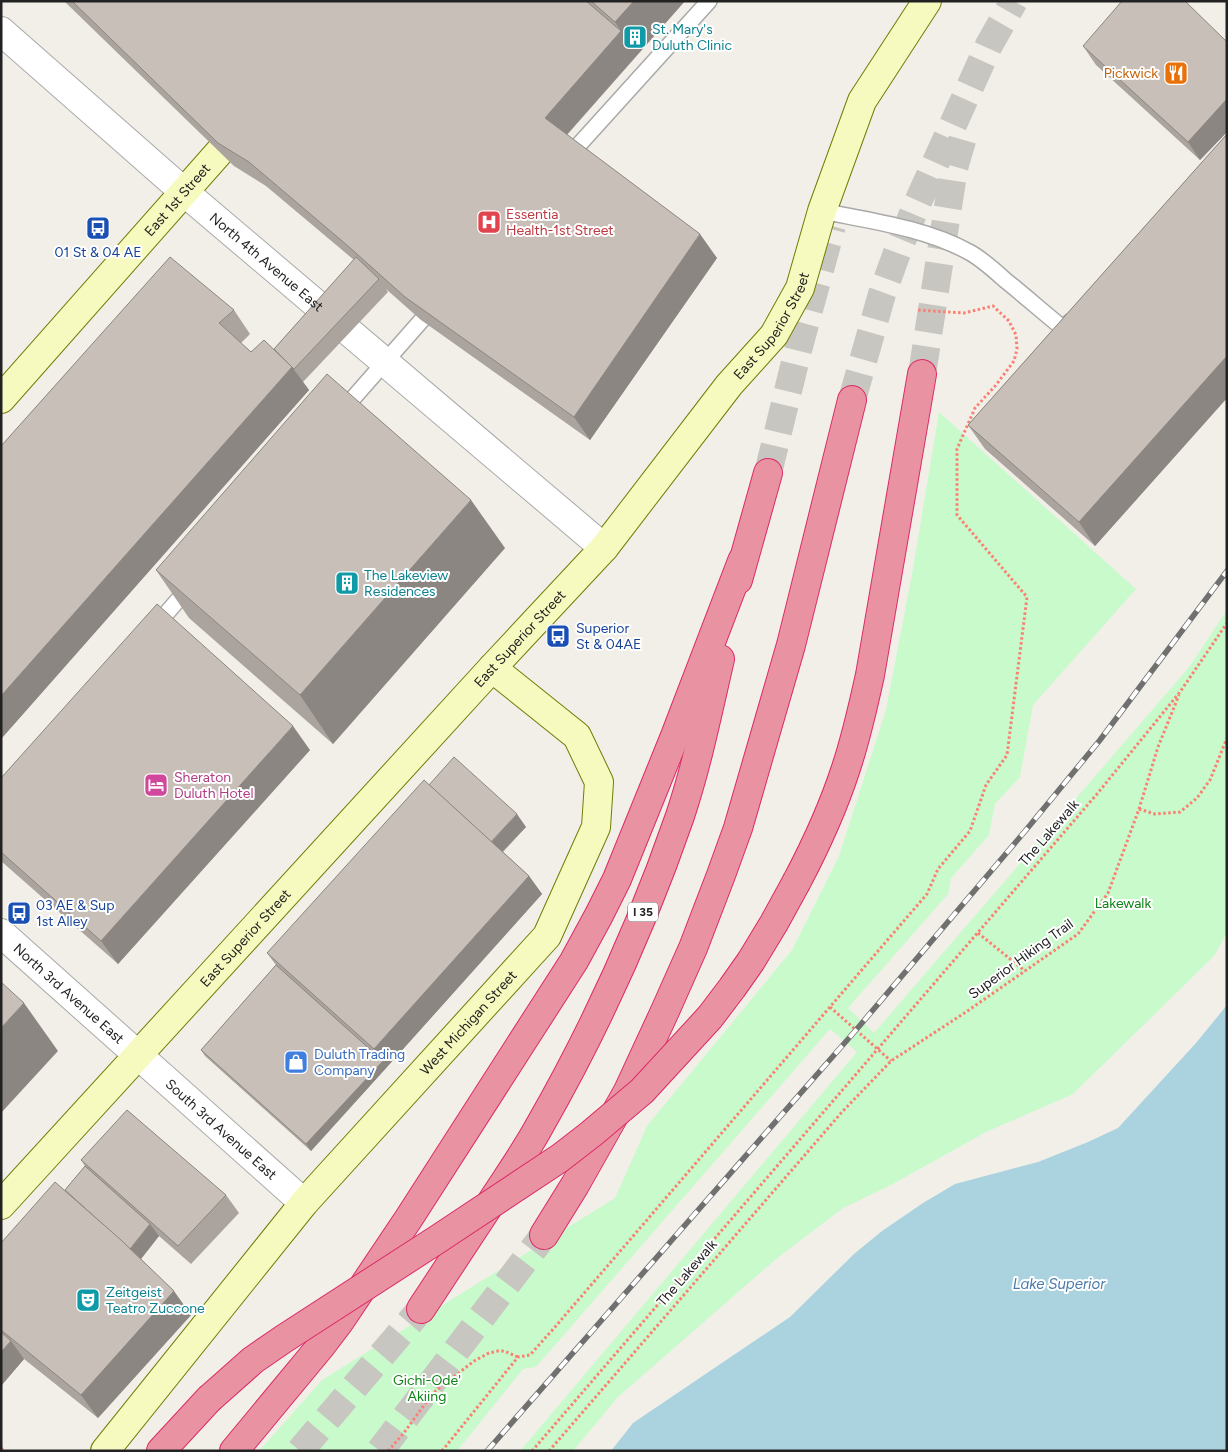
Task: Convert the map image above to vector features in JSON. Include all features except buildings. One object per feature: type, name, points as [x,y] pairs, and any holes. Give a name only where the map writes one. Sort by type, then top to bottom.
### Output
[{"type":"highway","points":[[161,1451],[209,1398],[254,1360],[560,1158],[592,1134],[642,1091],[710,1016],[732,988],[770,931],[797,881],[815,846],[846,770],[862,711],[871,666],[922,374]]},
{"type":"highway","points":[[544,1235],[575,1185],[628,1091],[689,957],[721,875],[738,828],[792,645],[852,400]]},
{"type":"highway","name":"I 35","points":[[421,1309],[540,1126],[594,1022],[625,956],[656,882],[690,783],[742,562],[768,473]]},
{"type":"highway","points":[[234,1451],[340,1321],[409,1218],[574,961],[617,879],[742,562]]},
{"type":"street","name":"East Superior Street","points":[[1,1206],[604,548],[729,385],[774,336],[800,288],[822,211],[862,101],[926,1]]},
{"type":"street","name":"North 4th Avenue East","points":[[1,31],[183,191],[604,548]]},
{"type":"street","name":"East 1st Street","points":[[1,399],[183,191],[262,104]]},
{"type":"street","name":"West Michigan Street","points":[[105,1451],[304,1203],[547,936],[596,827],[599,782],[578,736],[492,668]]},
{"type":"street","name":"North 3rd Avenue East","points":[[1,933],[138,1055]]},
{"type":"street","name":"South 3rd Avenue East","points":[[138,1055],[304,1203]]},
{"type":"lane","points":[[555,172],[709,1]]},
{"type":"lane","points":[[822,211],[912,231],[954,245],[971,253],[986,264],[1061,333],[1083,308]]},
{"type":"lane","points":[[332,422],[441,298]]},
{"type":"lane","points":[[144,640],[202,572]]},
{"type":"path","points":[[388,1451],[433,1393],[474,1361],[498,1350],[504,1350],[518,1357],[530,1355],[549,1334],[927,894],[938,869],[970,831],[986,785],[1006,755],[1027,598],[958,515],[958,449],[975,408],[1014,361],[1017,349],[1016,335],[1009,321],[993,306],[964,312],[918,310]]},
{"type":"path","name":"The Lakewalk","points":[[532,1451],[1097,794],[1180,692],[1227,623]]},
{"type":"path","name":"Superior Hiking Trail","points":[[842,1112],[891,1061],[966,1012],[1078,934],[1108,893],[1139,809],[1158,747],[1180,692]]},
{"type":"path","points":[[1139,809],[1155,814],[1180,812],[1197,798],[1210,780],[1227,738]]},
{"type":"path","points":[[978,932],[1025,971]]},
{"type":"path","points":[[830,1007],[891,1061]]},
{"type":"path","name":"The Lakewalk","points":[[549,1451],[842,1112]]},
{"type":"path","points":[[442,1451],[518,1357]]},
{"type":"green space","name":"Lakewalk","points":[[939,412],[1136,589],[1033,705],[1020,777],[995,804],[989,835],[951,878],[948,894],[848,1008],[874,1033],[1190,666],[1227,610],[1227,938],[1216,958],[1074,1096],[575,1451],[520,1451],[857,1052],[830,1029],[536,1367],[523,1369],[457,1451],[259,1451],[322,1380],[615,1198],[647,1126],[792,950],[839,856],[886,710],[912,574]]},
{"type":"water","name":"Lake Superior","points":[[1227,938],[1227,1451],[575,1451],[619,1399],[1074,1096],[1215,958]]},
{"type":"pier","points":[[1227,935],[1227,1005],[1196,1043],[1118,1128],[1038,1162],[955,1184],[882,1231],[854,1254],[790,1317],[633,1423],[611,1451],[573,1451],[618,1397],[776,1259],[843,1208],[891,1185],[986,1132],[1073,1094],[1214,956]]},
{"type":"tunnel","points":[[852,400],[882,294],[898,250],[989,45],[1014,1]]},
{"type":"tunnel","points":[[922,374],[954,168],[964,134]]},
{"type":"tunnel","points":[[768,473],[798,350],[832,226]]},
{"type":"tunnel","points":[[380,1451],[544,1235]]},
{"type":"tunnel","points":[[300,1451],[421,1309]]},
{"type":"railway","points":[[487,1451],[856,1030],[1026,830],[1100,740],[1227,571]]},
{"type":"place","name":"St. Mary's Duluth Clinic","points":[[635,37]]},
{"type":"place","name":"Pickwick","points":[[1176,73]]},
{"type":"place","name":"Essentia Health-1st Street","points":[[489,222]]},
{"type":"place","name":"01 St & 04 AE","points":[[98,228]]},
{"type":"place","name":"The Lakeview Residences","points":[[347,583]]},
{"type":"place","name":"Superior St & 04AE","points":[[558,636]]},
{"type":"place","name":"Sheraton Duluth Hotel","points":[[156,785]]},
{"type":"place","name":"03 AE & Sup 1st Alley","points":[[19,913]]},
{"type":"place","name":"Duluth Trading Company","points":[[296,1062]]},
{"type":"place","name":"Zeitgeist Teatro Zuccone","points":[[88,1300]]},
{"type":"park label","name":"Gichi-Ode' Akiing","points":[[427,1388]]}]
